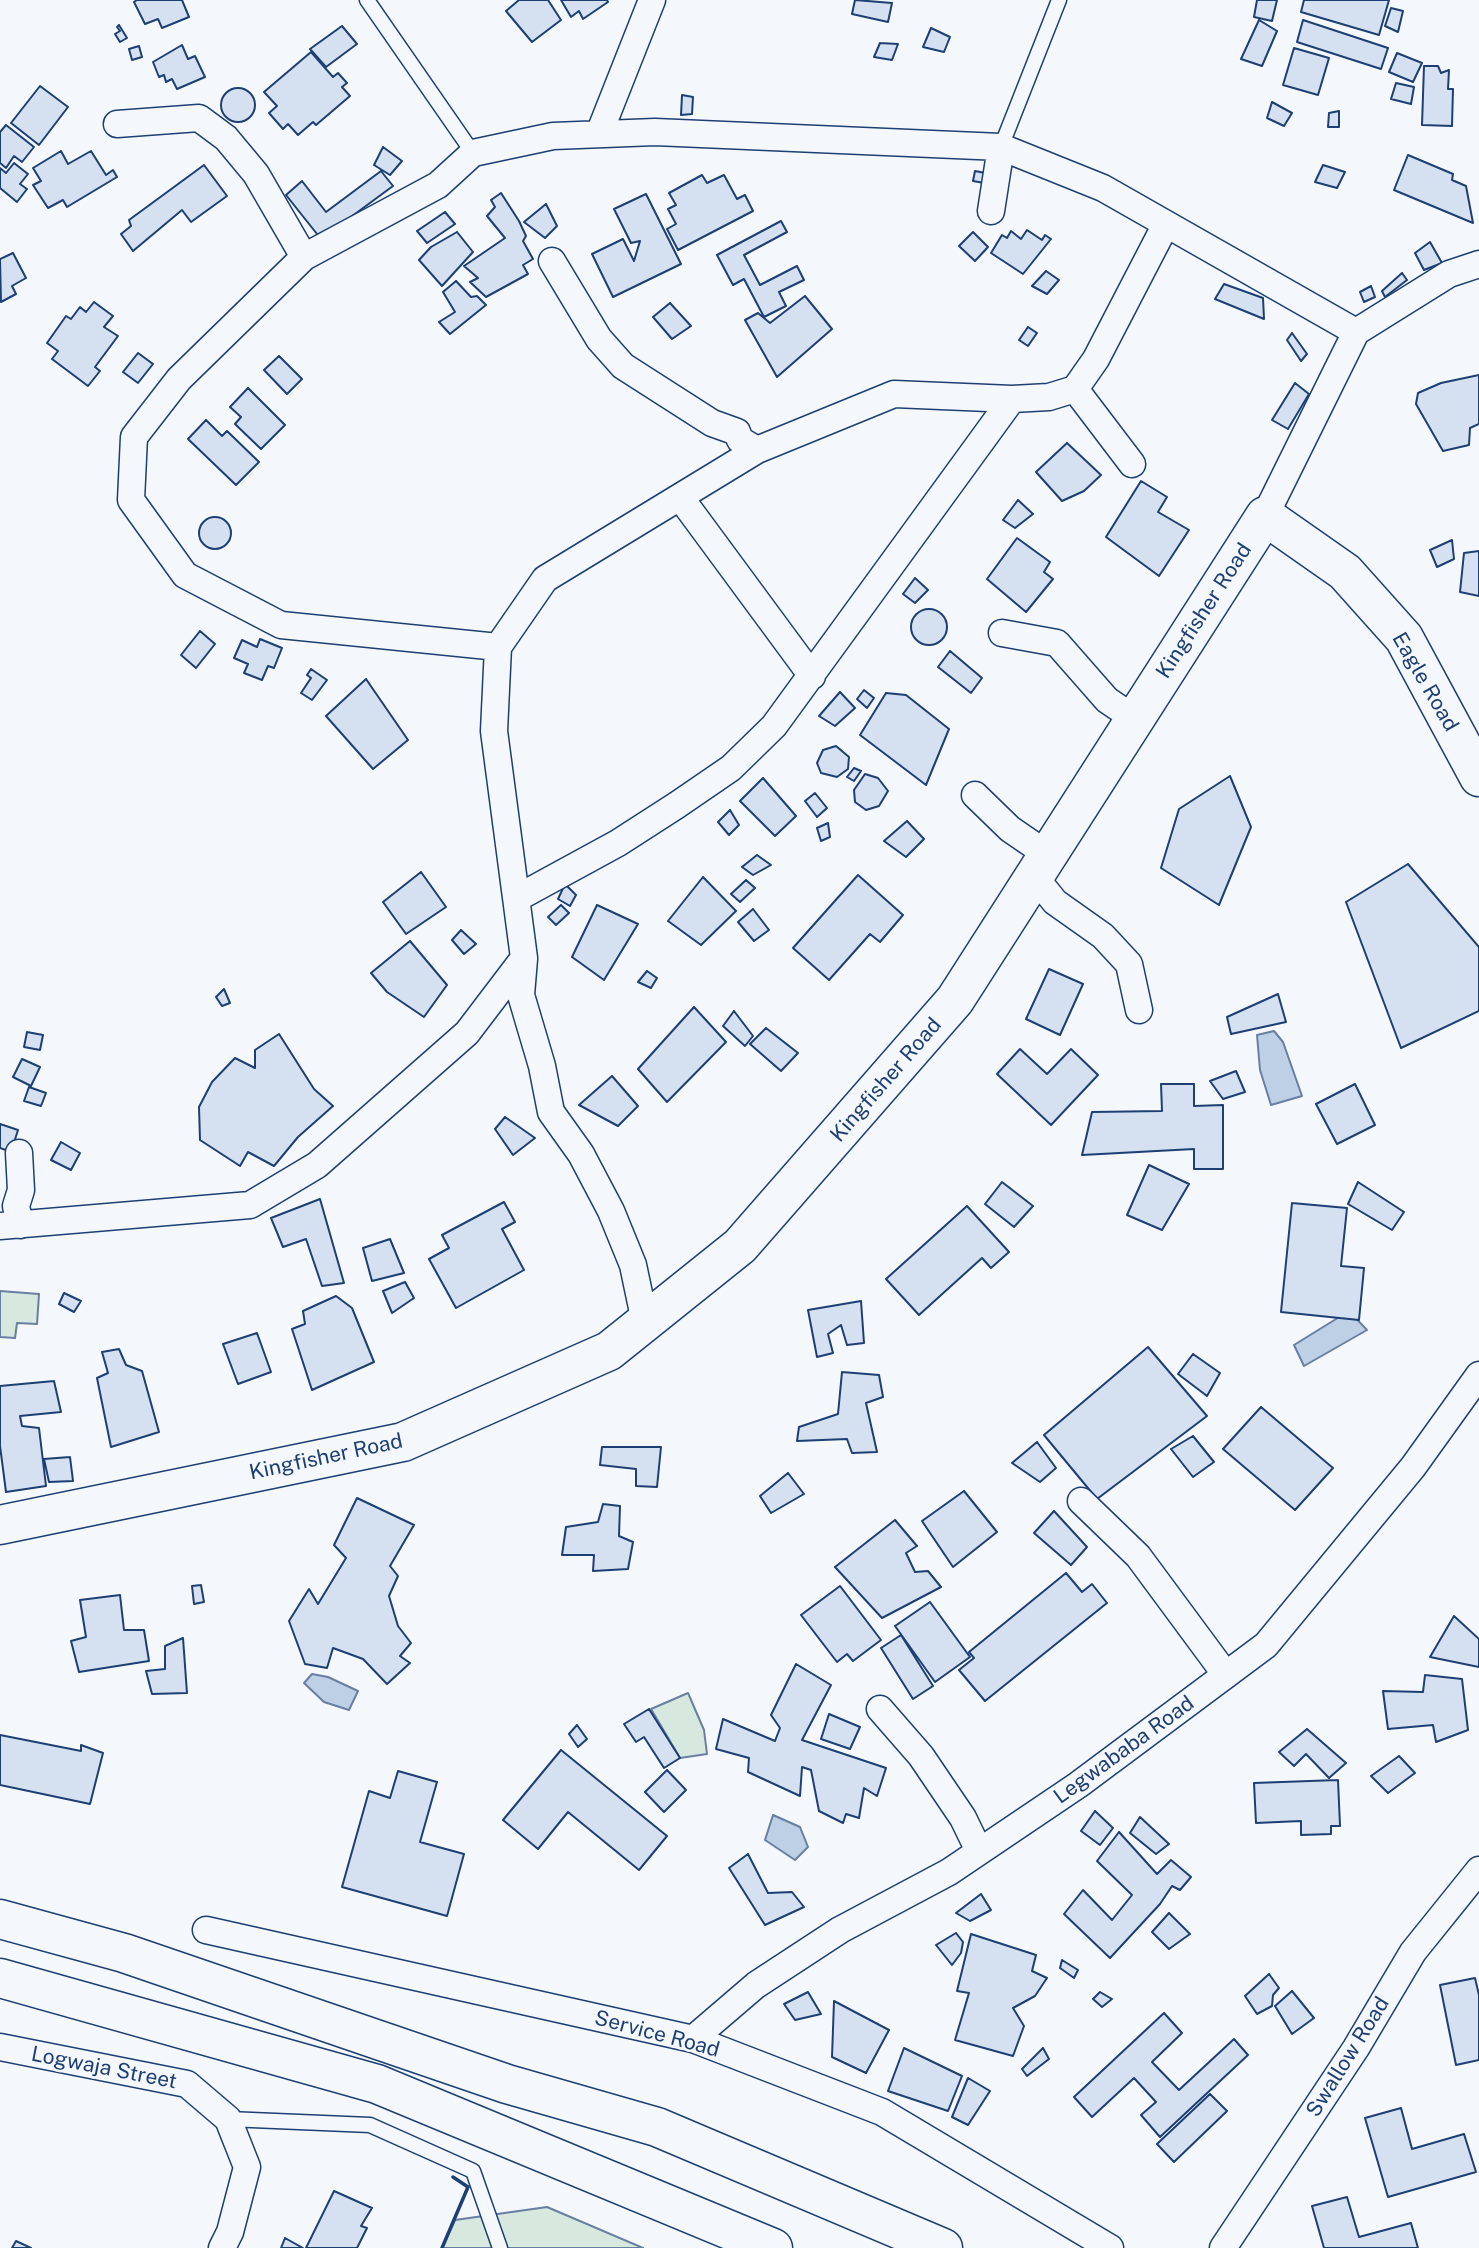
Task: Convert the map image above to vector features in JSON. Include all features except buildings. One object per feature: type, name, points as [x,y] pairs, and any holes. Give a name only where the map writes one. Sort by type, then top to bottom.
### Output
[{"type":"main road","name":"Kingfisher Road","points":[[0,1525],[402,1442],[609,1351],[740,1246],[955,1000],[1265,516]]},
{"type":"main road","name":"Eagle Road","points":[[1265,516],[1346,572],[1404,638],[1479,776]]},
{"type":"main road","points":[[0,1919],[124,1953],[507,2084],[657,2127],[943,2248]]},
{"type":"main road","points":[[0,1978],[377,2084],[773,2248]]},
{"type":"street","points":[[599,134],[652,0]]},
{"type":"street","points":[[117,124],[200,118],[226,138],[256,174],[304,257]]},
{"type":"street","points":[[498,647],[281,625],[185,575],[131,500],[134,438],[179,379],[304,257],[438,185],[473,153],[553,136],[655,132],[1001,147],[1103,188],[1356,332],[1449,274],[1479,264]]},
{"type":"street","points":[[991,211],[1001,147]]},
{"type":"street","points":[[645,1322],[633,1265],[611,1211],[581,1154],[551,1112],[542,1066],[521,995],[524,958],[519,897],[494,730],[498,647],[545,579],[757,450],[894,394],[1012,399],[1049,397],[1075,389],[1096,359],[1166,224]]},
{"type":"street","points":[[552,261],[599,339],[623,366],[712,423],[737,432],[740,440],[757,450]]},
{"type":"street","name":"Kingfisher Road","points":[[1265,516],[1356,332]]},
{"type":"street","points":[[1075,389],[1132,464]]},
{"type":"street","points":[[519,897],[618,843],[731,768],[774,726],[1012,399]]},
{"type":"street","points":[[680,497],[812,676]]},
{"type":"street","points":[[1002,633],[1057,643],[1107,700],[1135,719]]},
{"type":"street","points":[[975,795],[1010,829],[1041,865],[1055,902],[1103,936],[1129,964],[1139,1010]]},
{"type":"street","points":[[19,1153],[21,1190],[10,1226],[250,1205],[317,1165],[467,1034],[524,958]]},
{"type":"street","name":"Legwababa Road","points":[[693,2039],[770,1976],[840,1930],[949,1872],[1078,1785],[1266,1645],[1413,1467],[1479,1376]]},
{"type":"street","points":[[1081,1501],[1138,1556],[1226,1675]]},
{"type":"street","points":[[880,1709],[922,1756],[963,1818],[979,1851]]},
{"type":"street","name":"Swallow Road","points":[[1223,2248],[1356,2048],[1413,1952],[1479,1870]]},
{"type":"street","name":"Service Road","points":[[206,1930],[693,2039],[882,2112],[1110,2248]]},
{"type":"street","name":"Logwaja Street","points":[[0,2047],[187,2084],[228,2119],[247,2167],[230,2232],[222,2248]]},
{"type":"lane","points":[[368,0],[473,153]]},
{"type":"lane","points":[[1001,147],[1059,0]]},
{"type":"lane","points":[[228,2119],[370,2125],[473,2171],[500,2248]]},
{"type":"shaded area","points":[[0,1291],[39,1294],[37,1324],[17,1323],[15,1338],[0,1337]]},
{"type":"shaded area","points":[[688,1693],[704,1730],[707,1754],[680,1758],[651,1709]]},
{"type":"shaded area","points":[[547,2207],[643,2248],[442,2248],[455,2220]]},
{"type":"water","points":[[1274,1031],[1283,1042],[1302,1096],[1271,1105],[1260,1070],[1257,1035]]},
{"type":"water","points":[[1349,1311],[1367,1330],[1304,1366],[1294,1345]]},
{"type":"water","points":[[312,1674],[328,1677],[358,1691],[349,1710],[324,1702],[304,1683]]},
{"type":"water","points":[[773,1815],[800,1827],[808,1847],[795,1860],[765,1840]]},
{"type":"wall","points":[[442,2248],[468,2187],[453,2177]]}]
